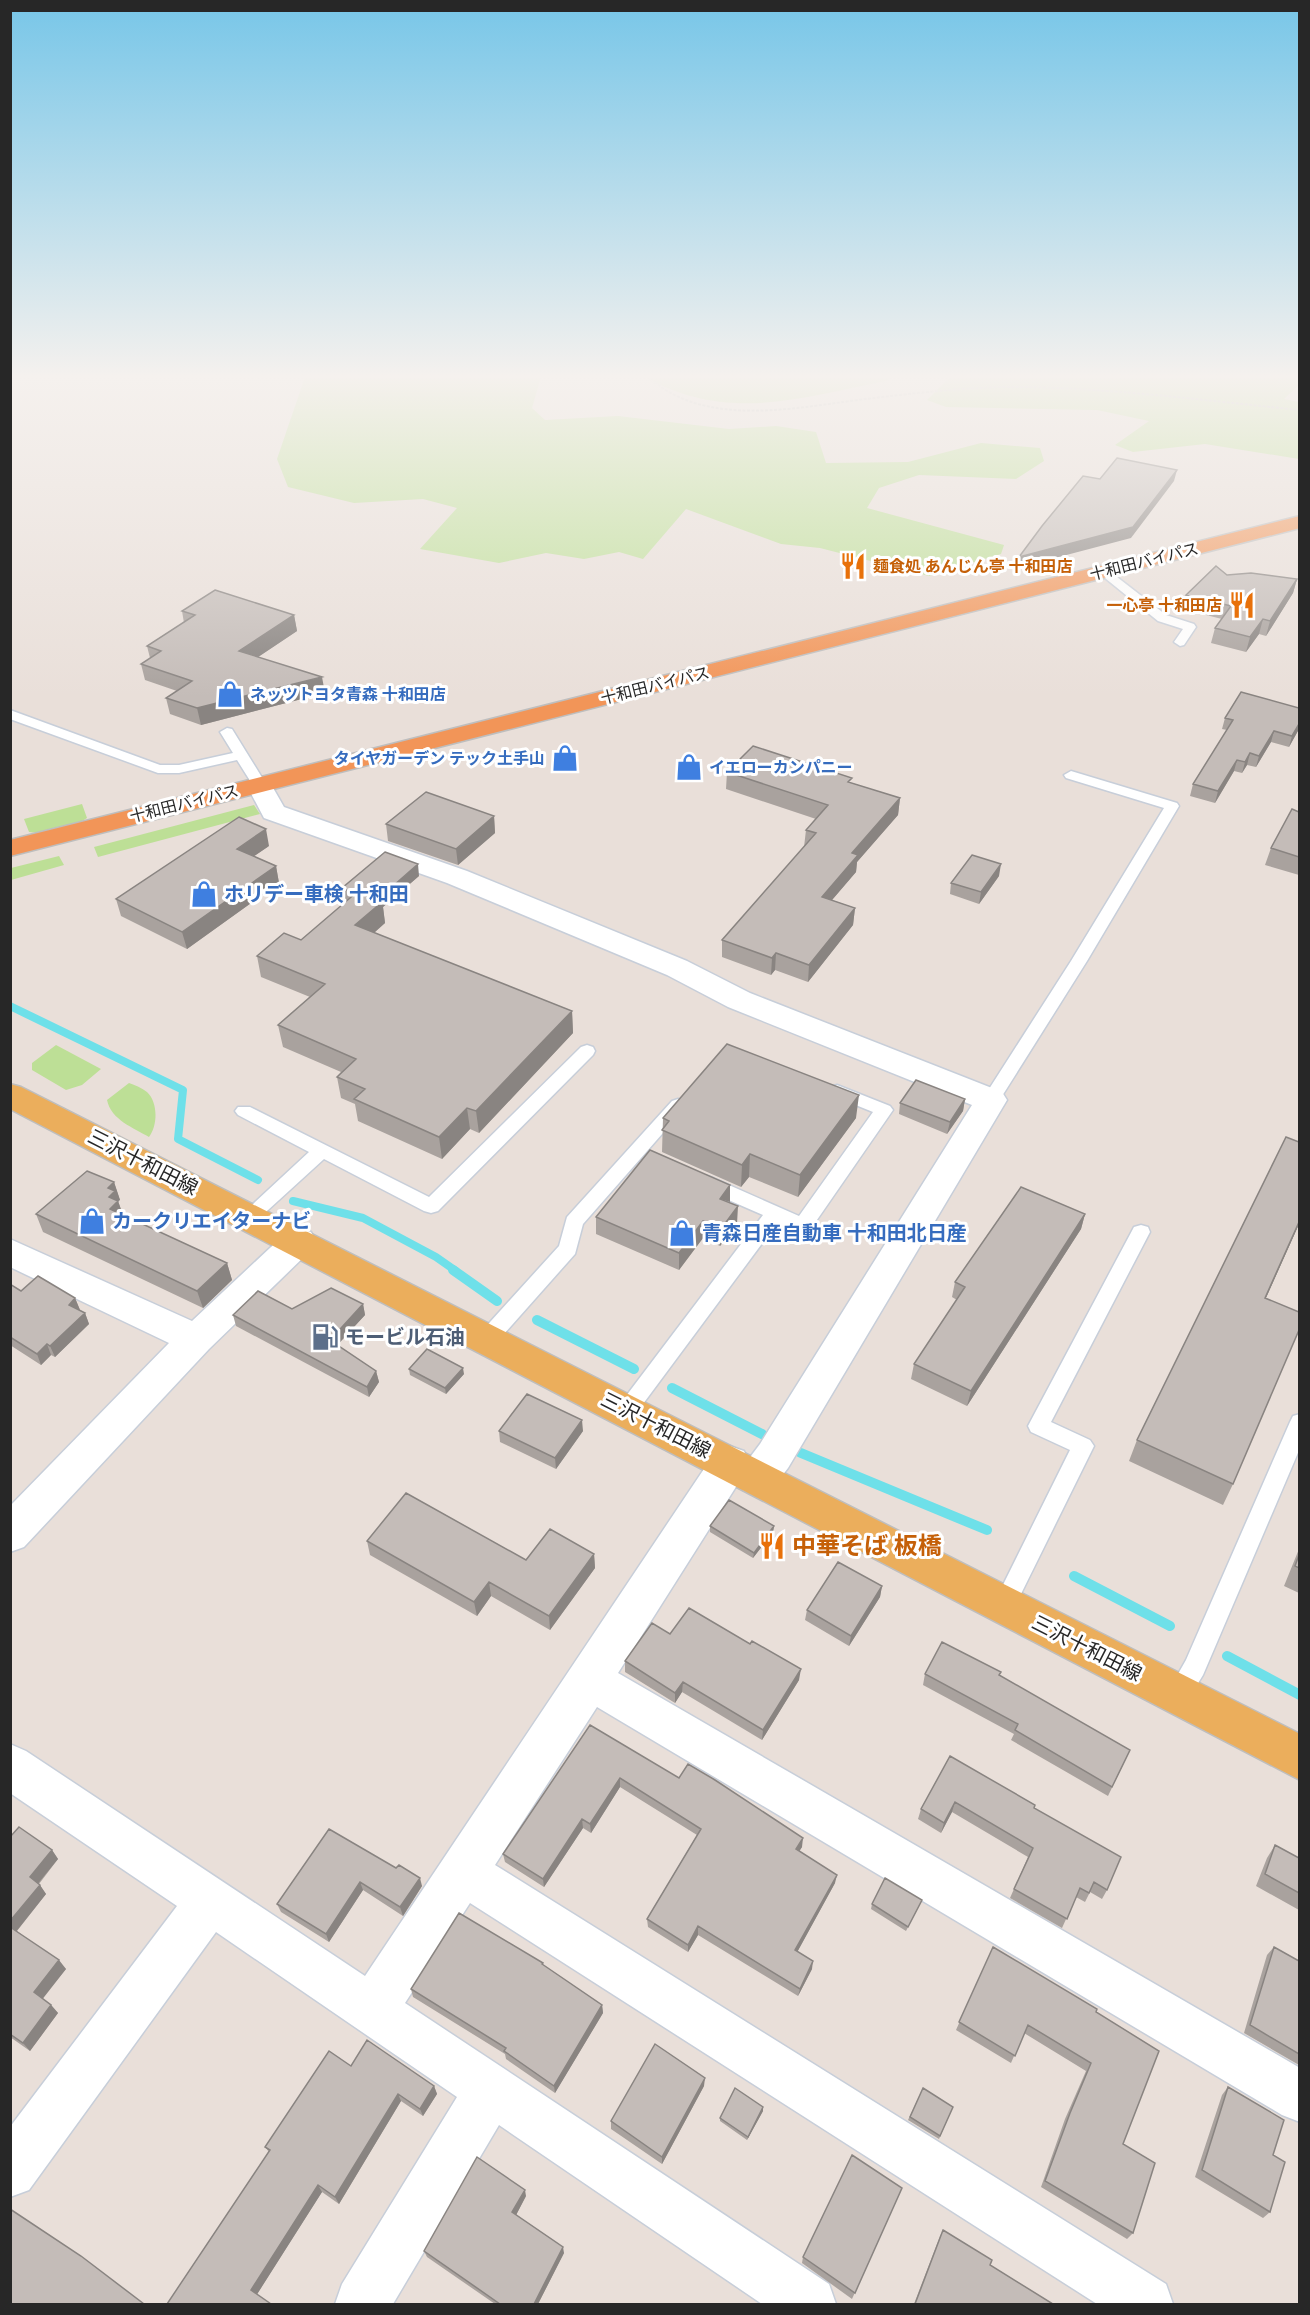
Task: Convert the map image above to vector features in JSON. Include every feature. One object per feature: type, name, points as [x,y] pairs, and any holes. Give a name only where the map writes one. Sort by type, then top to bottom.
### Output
[{"type":"highway","name":"十和田バイパス","points":[[13,847],[1299,523]]},
{"type":"main road","name":"三沢十和田線","points":[[10,1095],[488,1338],[1299,1758]]},
{"type":"street","points":[[259,784],[273,812],[457,877],[677,968],[739,1000],[991,1100],[774,1456],[744,1471],[590,1680],[372,2010]]},
{"type":"street","points":[[10,1534],[196,1338],[299,1241]]},
{"type":"street","points":[[10,1252],[196,1338]]},
{"type":"street","points":[[590,1680],[1299,2097]]},
{"type":"street","points":[[10,1766],[809,2304]]},
{"type":"street","points":[[464,1872],[1146,2304]]},
{"type":"street","points":[[10,2171],[209,1902]]},
{"type":"street","points":[[362,2304],[491,2090]]},
{"type":"lane","points":[[1104,571],[1162,618],[1190,627],[1180,642]]},
{"type":"lane","points":[[10,714],[158,769],[179,769],[241,755]]},
{"type":"lane","points":[[227,732],[259,784]]},
{"type":"lane","points":[[991,1100],[1079,961],[1172,806],[1071,775]]},
{"type":"lane","points":[[244,1111],[430,1206],[587,1051]]},
{"type":"lane","points":[[690,1175],[803,1225],[884,1110],[818,1083]]},
{"type":"lane","points":[[488,1338],[568,1249],[574,1222],[690,1091]]},
{"type":"lane","points":[[249,1216],[322,1151]]},
{"type":"lane","points":[[637,1151],[658,1161]]},
{"type":"lane","points":[[627,1410],[775,1213]]},
{"type":"lane","points":[[1004,1605],[1083,1446],[1038,1426],[1141,1232]]},
{"type":"lane","points":[[1178,1695],[1195,1667],[1299,1422]]},
{"type":"green space","points":[[286,481],[900,481],[879,488],[867,508],[1004,545],[1001,554],[929,576],[820,548],[781,544],[686,509],[643,559],[619,552],[584,559],[546,553],[499,563],[420,549],[457,508],[423,499],[354,503],[288,487]]},
{"type":"green space","points":[[82,804],[87,818],[81,822],[51,832],[29,832],[24,819]]},
{"type":"green space","points":[[254,805],[260,814],[98,857],[94,847]]},
{"type":"green space","points":[[59,856],[64,865],[11,880],[11,868]]},
{"type":"green space","points":[[56,1045],[101,1069],[82,1085],[66,1090],[32,1070],[32,1063]]},
{"type":"green space","points":[[129,1083],[151,1096],[156,1114],[149,1137],[124,1123],[109,1107],[107,1100]]},
{"type":"building","points":[[1079,481],[1168,481],[1133,527],[1019,557]]},
{"type":"building","points":[[1216,566],[1227,575],[1251,573],[1297,579],[1270,621],[1263,619],[1250,637],[1215,628],[1231,606],[1186,595]]},
{"type":"building","points":[[215,590],[294,615],[239,651],[322,677],[197,708],[166,698],[192,681],[141,664],[161,651],[147,646],[195,615],[182,611]]},
{"type":"building","points":[[1241,692],[1299,708],[1299,724],[1292,736],[1274,731],[1259,756],[1250,753],[1245,762],[1237,760],[1218,791],[1193,784],[1233,720],[1225,718]]},
{"type":"building","points":[[753,746],[852,778],[848,782],[900,798],[852,853],[858,855],[822,897],[855,908],[809,965],[776,953],[772,958],[722,940],[816,833],[806,830],[828,805],[727,772]]},
{"type":"building","points":[[426,792],[494,816],[456,849],[386,824]]},
{"type":"building","points":[[1292,809],[1299,812],[1299,857],[1271,848]]},
{"type":"building","points":[[239,817],[266,829],[237,849],[276,866],[182,932],[116,899]]},
{"type":"building","points":[[385,852],[418,864],[377,900],[342,888]]},
{"type":"building","points":[[972,855],[1001,864],[981,892],[951,883]]},
{"type":"building","points":[[357,892],[382,902],[355,925],[572,1011],[476,1111],[467,1108],[439,1137],[354,1099],[365,1089],[337,1077],[356,1059],[278,1025],[325,984],[257,956],[284,933],[301,940]]},
{"type":"building","points":[[727,1044],[859,1095],[800,1175],[750,1154],[742,1165],[662,1130],[669,1121],[663,1118]]},
{"type":"building","points":[[916,1080],[965,1099],[950,1122],[900,1103]]},
{"type":"building","points":[[1286,1137],[1299,1142],[1299,1222],[1265,1298],[1299,1312],[1299,1330],[1233,1484],[1137,1440]]},
{"type":"building","points":[[650,1150],[730,1185],[720,1199],[738,1206],[721,1229],[703,1221],[679,1253],[596,1217]]},
{"type":"building","points":[[87,1171],[114,1182],[108,1188],[115,1191],[109,1197],[118,1201],[110,1209],[227,1263],[197,1291],[36,1214]]},
{"type":"building","points":[[1021,1187],[1085,1214],[971,1391],[914,1364],[965,1287],[955,1282]]},
{"type":"building","points":[[38,1276],[75,1298],[69,1305],[85,1313],[50,1346],[47,1344],[37,1354],[10,1337],[10,1284],[21,1291]]},
{"type":"building","points":[[331,1288],[363,1304],[330,1340],[376,1371],[367,1387],[233,1315],[258,1291],[292,1309]]},
{"type":"building","points":[[427,1349],[463,1368],[445,1388],[409,1369]]},
{"type":"building","points":[[527,1394],[582,1420],[555,1458],[499,1431]]},
{"type":"building","points":[[406,1493],[526,1560],[550,1529],[594,1554],[549,1616],[489,1582],[474,1602],[367,1541]]},
{"type":"building","points":[[729,1500],[774,1526],[754,1553],[710,1526]]},
{"type":"building","points":[[1299,1555],[1299,1568],[1295,1566]]},
{"type":"building","points":[[838,1562],[882,1586],[851,1636],[807,1610]]},
{"type":"building","points":[[689,1608],[750,1644],[752,1641],[801,1669],[763,1730],[683,1682],[675,1693],[625,1661],[652,1623],[670,1634]]},
{"type":"building","points":[[942,1642],[1001,1672],[999,1675],[1130,1750],[1112,1787],[1015,1730],[1018,1724],[925,1674]]},
{"type":"building","points":[[590,1725],[679,1778],[688,1764],[715,1780],[803,1838],[796,1849],[837,1875],[795,1950],[813,1961],[800,1989],[698,1926],[688,1945],[647,1919],[701,1829],[620,1778],[590,1824],[582,1819],[543,1879],[503,1854]]},
{"type":"building","points":[[950,1756],[1035,1805],[1034,1808],[1121,1857],[1107,1890],[1094,1882],[1089,1893],[1080,1888],[1067,1919],[1014,1889],[1033,1848],[955,1802],[944,1823],[921,1809]]},
{"type":"building","points":[[19,1827],[52,1850],[30,1877],[40,1885],[10,1921],[10,1837]]},
{"type":"building","points":[[329,1829],[396,1868],[399,1865],[420,1878],[400,1907],[360,1882],[326,1934],[277,1904]]},
{"type":"building","points":[[1275,1845],[1299,1858],[1299,1893],[1265,1874]]},
{"type":"building","points":[[885,1878],[922,1900],[908,1927],[872,1904]]},
{"type":"building","points":[[459,1913],[543,1963],[602,2005],[554,2086],[504,2051],[506,2048],[411,1989]]},
{"type":"building","points":[[10,1927],[59,1960],[34,1992],[51,2005],[23,2043],[10,2034]]},
{"type":"building","points":[[993,1947],[1097,2009],[1096,2012],[1159,2051],[1123,2144],[1155,2163],[1133,2233],[1045,2181],[1091,2063],[1028,2025],[1015,2056],[959,2022]]},
{"type":"building","points":[[1274,1947],[1299,1961],[1299,2054],[1250,2025]]},
{"type":"building","points":[[367,2040],[434,2086],[420,2109],[398,2094],[335,2197],[318,2185],[251,2290],[271,2304],[167,2304],[270,2150],[265,2147],[329,2051],[351,2066]]},
{"type":"building","points":[[655,2044],[705,2078],[662,2157],[611,2121]]},
{"type":"building","points":[[1228,2087],[1284,2120],[1273,2155],[1285,2162],[1270,2212],[1202,2170]]},
{"type":"building","points":[[735,2088],[763,2107],[748,2137],[720,2118]]},
{"type":"building","points":[[923,2088],[953,2107],[940,2136],[910,2117]]},
{"type":"building","points":[[852,2155],[902,2188],[855,2293],[803,2257]]},
{"type":"building","points":[[477,2157],[525,2190],[512,2212],[563,2247],[534,2304],[500,2304],[424,2251]]},
{"type":"building","points":[[10,2209],[81,2256],[144,2304],[10,2304]]},
{"type":"building","points":[[943,2230],[992,2260],[990,2265],[1053,2304],[915,2304]]},
{"type":"waterway","points":[[10,1006],[183,1090],[178,1139],[258,1180]]},
{"type":"waterway","points":[[293,1201],[363,1218],[436,1257],[456,1271]]},
{"type":"waterway","points":[[453,1270],[497,1301]]},
{"type":"waterway","points":[[537,1320],[634,1369]]},
{"type":"waterway","points":[[672,1388],[762,1434]]},
{"type":"waterway","points":[[801,1453],[987,1530]]},
{"type":"waterway","points":[[1074,1576],[1170,1626]]},
{"type":"waterway","points":[[1227,1656],[1300,1695]]},
{"type":"place","name":"麺食処 あんじん亭 十和田店","points":[[853,566]]},
{"type":"place","name":"一心亭 十和田店","points":[[1242,605]]},
{"type":"place","name":"ネッツトヨタ青森 十和田店","points":[[230,694]]},
{"type":"place","name":"タイヤガーデン テック土手山","points":[[565,758]]},
{"type":"place","name":"イエローカンパニー","points":[[689,767]]},
{"type":"place","name":"ホリデー車検 十和田","points":[[204,894]]},
{"type":"place","name":"カークリエイターナビ","points":[[92,1221]]},
{"type":"place","name":"青森日産自動車 十和田北日産","points":[[682,1233]]},
{"type":"place","name":"モービル石油","points":[[325,1337]]},
{"type":"place","name":"中華そば 板橋","points":[[772,1546]]}]
